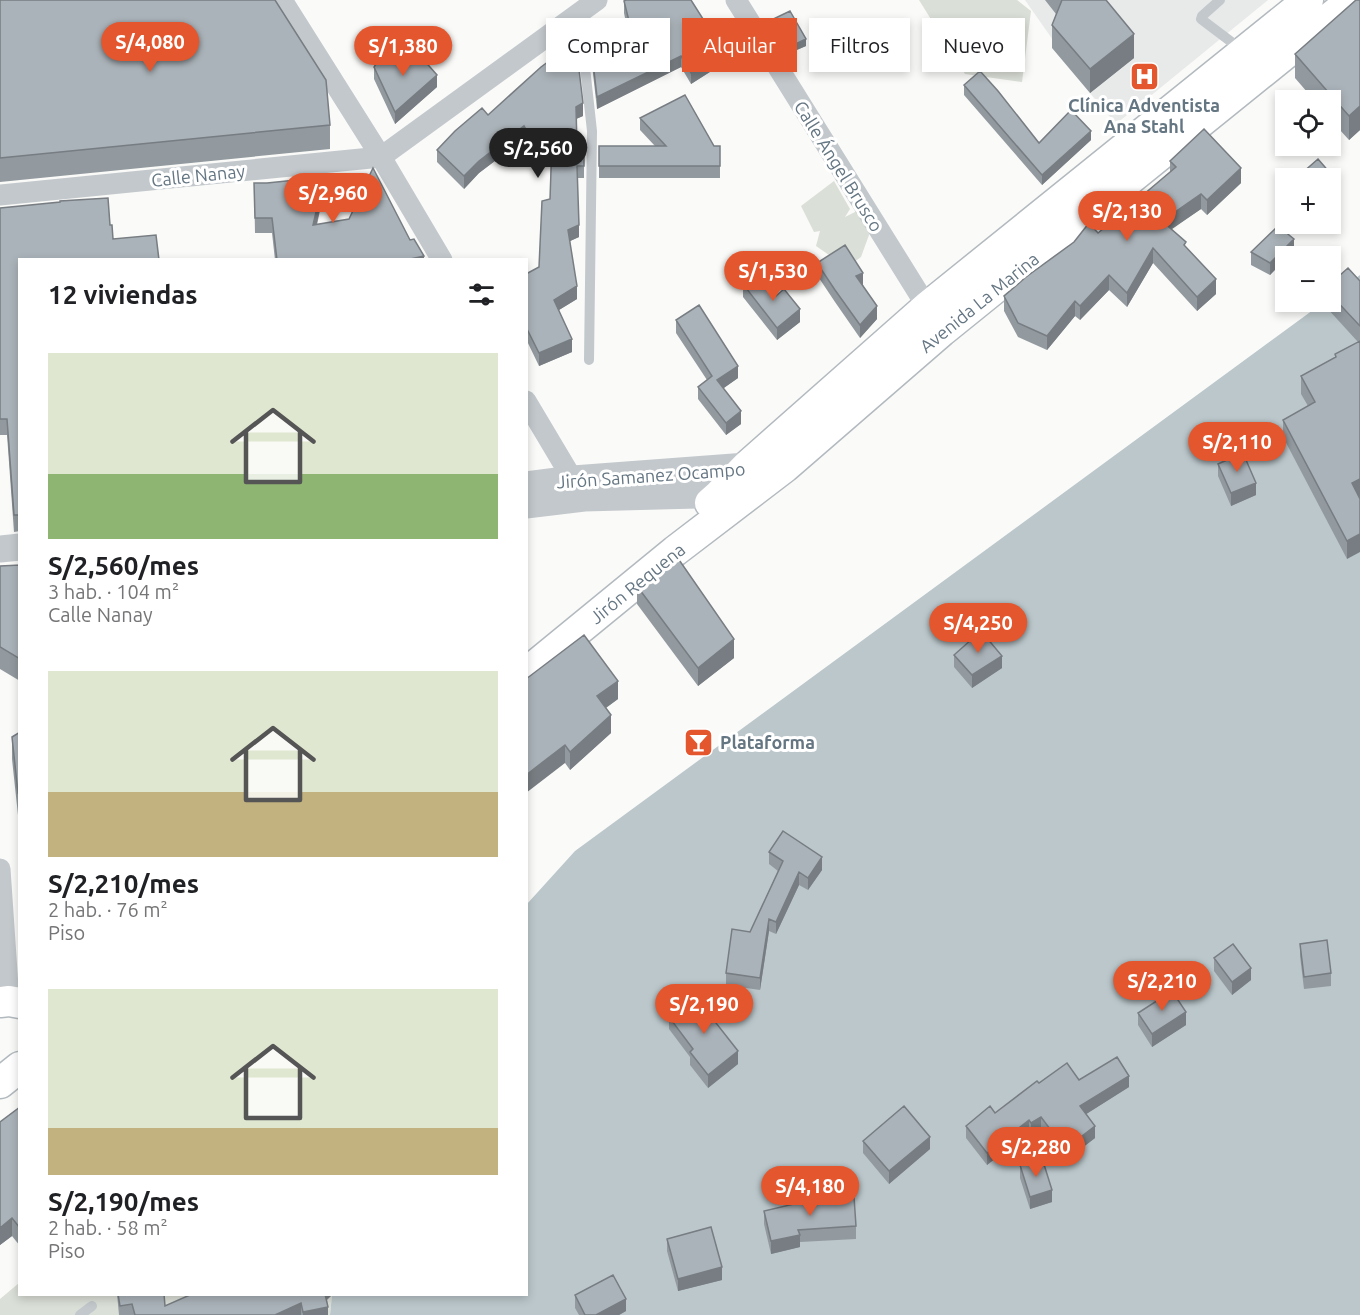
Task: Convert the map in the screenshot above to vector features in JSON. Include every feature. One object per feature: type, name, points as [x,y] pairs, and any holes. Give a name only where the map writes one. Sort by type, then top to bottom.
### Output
[{"type":"main road","name":"Avenida La Marina","points":[[719,495],[785,467],[934,319],[1244,52],[1308,0]]},
{"type":"main road","name":"Avenida La Marina","points":[[934,319],[1352,0]]},
{"type":"main road","name":"Jirón Requena","points":[[528,671],[675,550],[757,478]]},
{"type":"main road","name":"Jirón Requena","points":[[528,646],[719,495]]},
{"type":"main road","points":[[0,1083],[18,1069]]},
{"type":"street","points":[[282,0],[381,157],[441,258]]},
{"type":"street","points":[[381,157],[597,0]]},
{"type":"street","name":"Calle Ángel Brusco","points":[[736,0],[934,319]]},
{"type":"street","name":"Calle Nanay","points":[[0,195],[381,157]]},
{"type":"street","points":[[528,404],[578,488]]},
{"type":"street","name":"Jirón Samanez Ocampo","points":[[528,504],[578,488],[757,478]]},
{"type":"street","name":"Jirón Samanez Ocampo","points":[[528,485],[719,495]]},
{"type":"street","points":[[0,549],[18,547]]},
{"type":"street","points":[[0,573],[18,571]]},
{"type":"street","points":[[0,869],[10,1002]]},
{"type":"lane","points":[[1220,0],[1201,19],[1244,52]]},
{"type":"lane","points":[[579,13],[592,131],[589,360]]},
{"type":"lane","points":[[81,1315],[93,1306]]},
{"type":"shaded area","points":[[919,0],[1017,0],[1031,11],[1025,58],[1025,18],[930,18]]},
{"type":"shaded area","name":"Clínica Adventista Ana Stahl","points":[[1025,0],[1268,0],[1116,124],[1090,93]]},
{"type":"shaded area","points":[[964,72],[1023,72],[1022,82]]},
{"type":"shaded area","points":[[834,181],[850,209],[845,217],[857,211],[868,222],[869,235],[861,257],[850,265],[816,246],[820,231],[814,232],[801,206]]},
{"type":"shaded area","points":[[1360,275],[1360,1315],[330,1315],[332,1296],[528,1296],[528,903],[575,851],[1310,312],[1341,312],[1341,289]]},
{"type":"shaded area","points":[[18,1284],[18,1296],[332,1296],[330,1315],[0,1315],[0,1299]]},
{"type":"building","points":[[0,0],[275,0],[326,80],[330,125],[0,158]]},
{"type":"building","points":[[691,0],[702,18],[682,18],[682,58],[681,56],[670,61],[670,18],[628,18],[624,1]]},
{"type":"building","points":[[1062,0],[1106,0],[1134,34],[1090,69],[1052,25]]},
{"type":"building","points":[[1356,0],[1360,0],[1360,106],[1349,116],[1341,107],[1341,90],[1326,90],[1295,54]]},
{"type":"building","points":[[790,11],[794,18],[775,18]]},
{"type":"building","points":[[797,23],[806,39],[797,43]]},
{"type":"building","points":[[385,50],[398,65],[415,50],[437,75],[395,112],[374,67]]},
{"type":"building","points":[[546,63],[546,72],[579,72],[583,103],[576,107],[577,146],[584,146],[584,166],[577,166],[579,225],[568,230],[577,286],[554,300],[572,339],[539,353],[528,331],[528,273],[539,267],[542,201],[550,199],[552,143],[538,151],[524,126],[479,161],[464,176],[437,150],[482,108],[488,115]]},
{"type":"building","points":[[594,72],[648,72],[597,97]]},
{"type":"building","points":[[981,72],[1039,143],[1071,110],[1091,131],[1042,175],[964,85]]},
{"type":"building","points":[[685,95],[714,146],[720,146],[720,166],[599,166],[599,146],[666,146],[640,118]]},
{"type":"building","points":[[1204,129],[1241,168],[1207,200],[1201,194],[1162,221],[1186,242],[1184,245],[1216,279],[1197,297],[1153,248],[1127,293],[1109,275],[1080,306],[1075,301],[1047,336],[1018,323],[1004,296],[1074,242],[1089,223],[1098,233],[1176,167],[1170,161]]},
{"type":"building","points":[[1318,159],[1326,168],[1308,168]]},
{"type":"building","points":[[373,168],[410,240],[414,239],[424,256],[415,258],[277,258],[272,218],[255,218],[254,183],[324,177],[313,225],[349,219]]},
{"type":"building","points":[[108,198],[113,239],[156,235],[159,258],[18,258],[18,515],[14,515],[7,419],[0,419],[0,208]]},
{"type":"building","points":[[1275,229],[1275,234],[1288,234],[1294,239],[1287,246],[1275,246],[1275,258],[1270,263],[1251,252]]},
{"type":"building","points":[[845,245],[863,273],[856,276],[877,306],[860,325],[817,263]]},
{"type":"building","points":[[1348,268],[1360,281],[1360,326],[1341,306],[1341,274]]},
{"type":"building","points":[[762,279],[776,296],[784,289],[800,309],[777,328],[743,284]]},
{"type":"building","points":[[699,305],[738,366],[717,380],[741,411],[726,423],[698,387],[712,376],[676,320]]},
{"type":"building","points":[[1360,341],[1360,479],[1352,483],[1360,499],[1360,534],[1347,541],[1283,420],[1315,402],[1301,376]]},
{"type":"building","points":[[1243,453],[1256,483],[1231,493],[1218,464]]},
{"type":"building","points":[[675,554],[734,639],[698,668],[637,586]]},
{"type":"building","points":[[18,565],[18,658],[0,647],[0,566]]},
{"type":"building","points":[[981,631],[1002,656],[972,675],[954,655]]},
{"type":"building","points":[[584,635],[618,681],[597,696],[611,715],[570,752],[565,745],[528,773],[528,677]]},
{"type":"building","points":[[18,733],[18,793],[12,737]]},
{"type":"building","points":[[783,831],[822,857],[808,878],[799,872],[776,922],[769,919],[760,978],[726,973],[732,929],[750,932],[783,861],[769,852]]},
{"type":"building","points":[[1327,940],[1331,973],[1304,977],[1300,944]]},
{"type":"building","points":[[1233,944],[1251,968],[1232,982],[1214,958]]},
{"type":"building","points":[[1172,991],[1186,1012],[1152,1034],[1138,1013]]},
{"type":"building","points":[[699,995],[719,1021],[716,1023],[738,1051],[708,1075],[690,1052],[693,1049],[669,1017]]},
{"type":"building","points":[[1117,1057],[1129,1076],[1080,1106],[1095,1126],[1065,1149],[1041,1117],[1031,1123],[1029,1120],[987,1153],[966,1126],[990,1106],[995,1113],[1037,1081],[1039,1083],[1067,1063],[1079,1080]]},
{"type":"building","points":[[904,1106],[930,1137],[889,1171],[863,1141]]},
{"type":"building","points":[[18,1108],[18,1226],[12,1218],[0,1228],[0,1122]]},
{"type":"building","points":[[1042,1158],[1052,1190],[1030,1197],[1020,1165]]},
{"type":"building","points":[[854,1197],[856,1226],[798,1230],[800,1235],[771,1241],[764,1211],[815,1199]]},
{"type":"building","points":[[711,1227],[722,1267],[678,1279],[667,1239]]},
{"type":"building","points":[[613,1275],[626,1299],[596,1315],[585,1315],[575,1295]]},
{"type":"building","points":[[118,1296],[164,1296],[165,1306],[188,1296],[325,1296],[328,1307],[303,1312],[301,1303],[275,1315],[135,1315],[132,1304],[120,1306]]},
{"type":"place","name":"Clínica Adventista Ana Stahl","points":[[1144,76]]},
{"type":"place","name":"Plataforma","points":[[699,742]]}]
